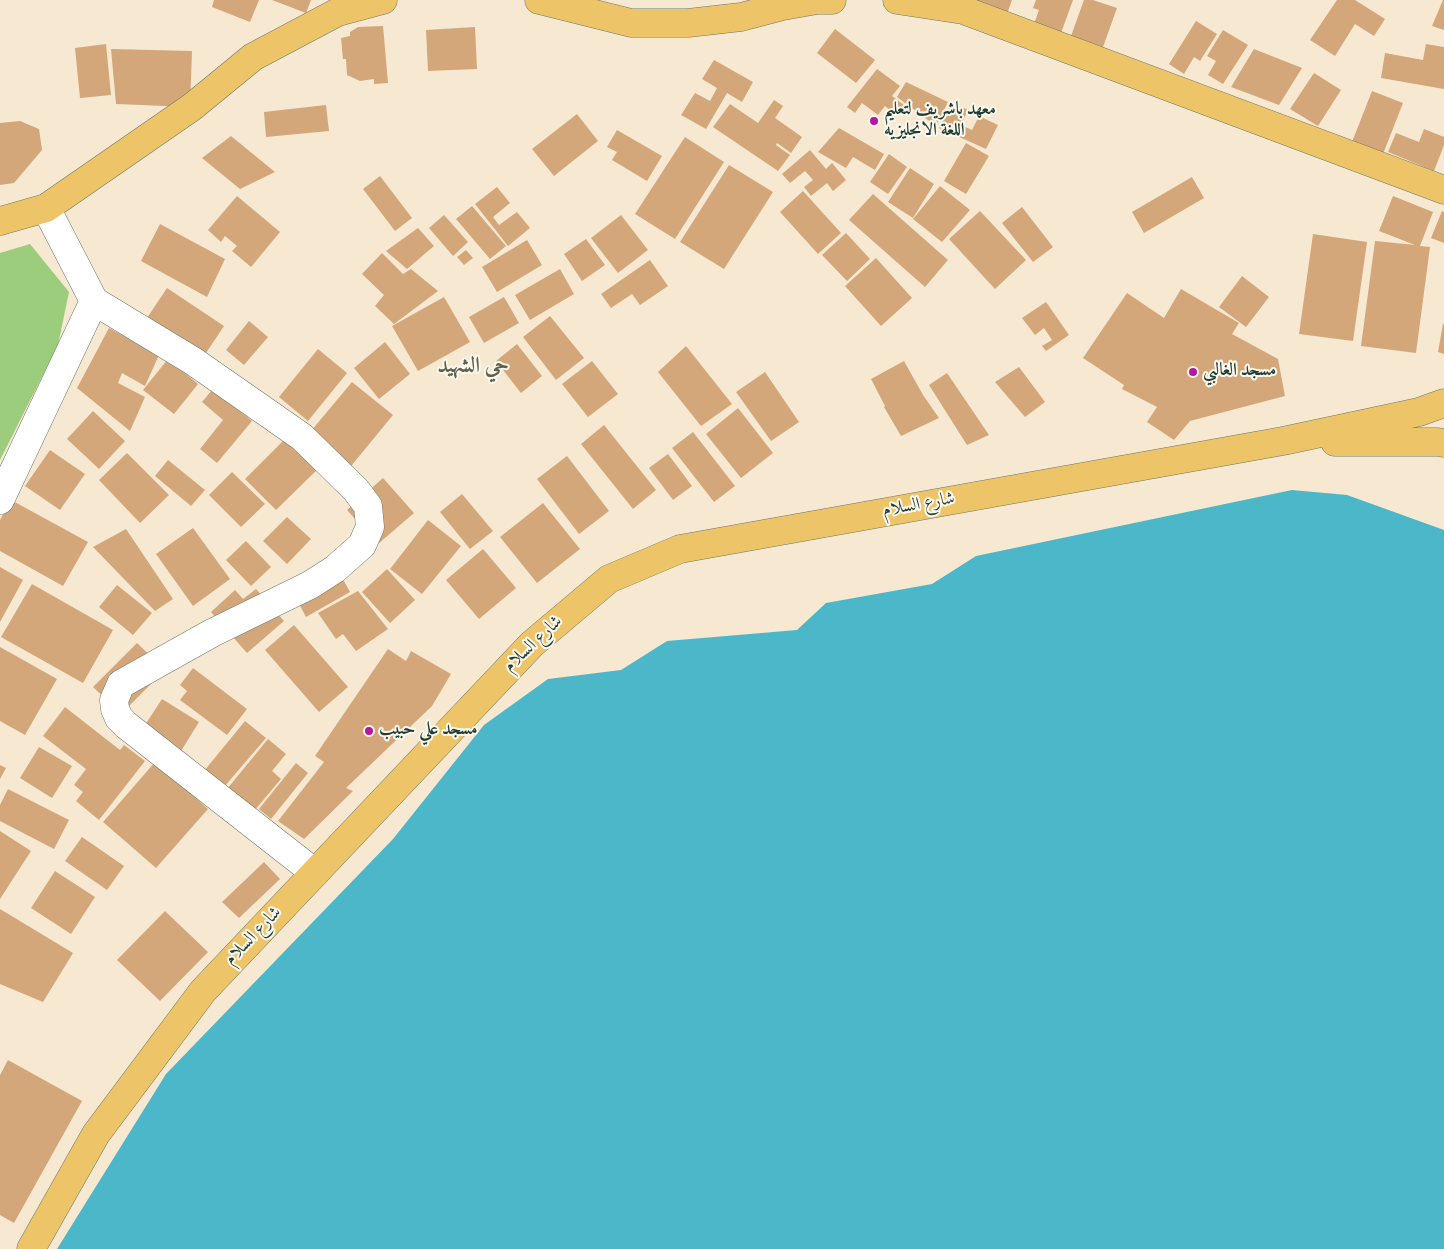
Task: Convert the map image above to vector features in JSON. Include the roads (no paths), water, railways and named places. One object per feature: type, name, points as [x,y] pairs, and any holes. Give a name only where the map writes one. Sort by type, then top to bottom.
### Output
[{"type":"highway","points":[[0,221],[46,208],[192,107],[253,57],[338,12],[383,0]]},
{"type":"highway","points":[[540,0],[631,23],[688,23],[741,17],[783,6],[817,0],[832,0]]},
{"type":"highway","points":[[897,0],[963,10],[1444,190]]},
{"type":"highway","points":[[1283,442],[1419,412],[1444,403]]},
{"type":"highway","points":[[1283,442],[1444,443]]},
{"type":"highway","name":"شارع السلام","points":[[31,1249],[96,1134],[203,991],[532,644],[609,579],[680,549],[1283,442]]},
{"type":"street","points":[[46,208],[94,301],[192,362],[302,437],[356,490],[368,506],[370,526],[362,545],[335,570],[310,585],[212,632],[121,684],[114,700],[119,718],[126,725],[315,873]]},
{"type":"street","points":[[0,500],[94,301]]},
{"type":"water","points":[[1292,490],[1347,495],[1444,530],[1444,1249],[57,1249],[166,1074],[393,839],[484,725],[548,679],[621,670],[667,641],[797,630],[826,603],[932,584],[976,556]]},
{"type":"place","name":"معهد باشريف لتعليم اللغة الانجليزيه","points":[[874,121]]},
{"type":"place","name":"مسجد الغالبي","points":[[1193,372]]},
{"type":"place","name":"مسجد علي حبيب","points":[[369,731]]},
{"type":"district","name":"حي الشهيد","points":[[473,368]]}]
